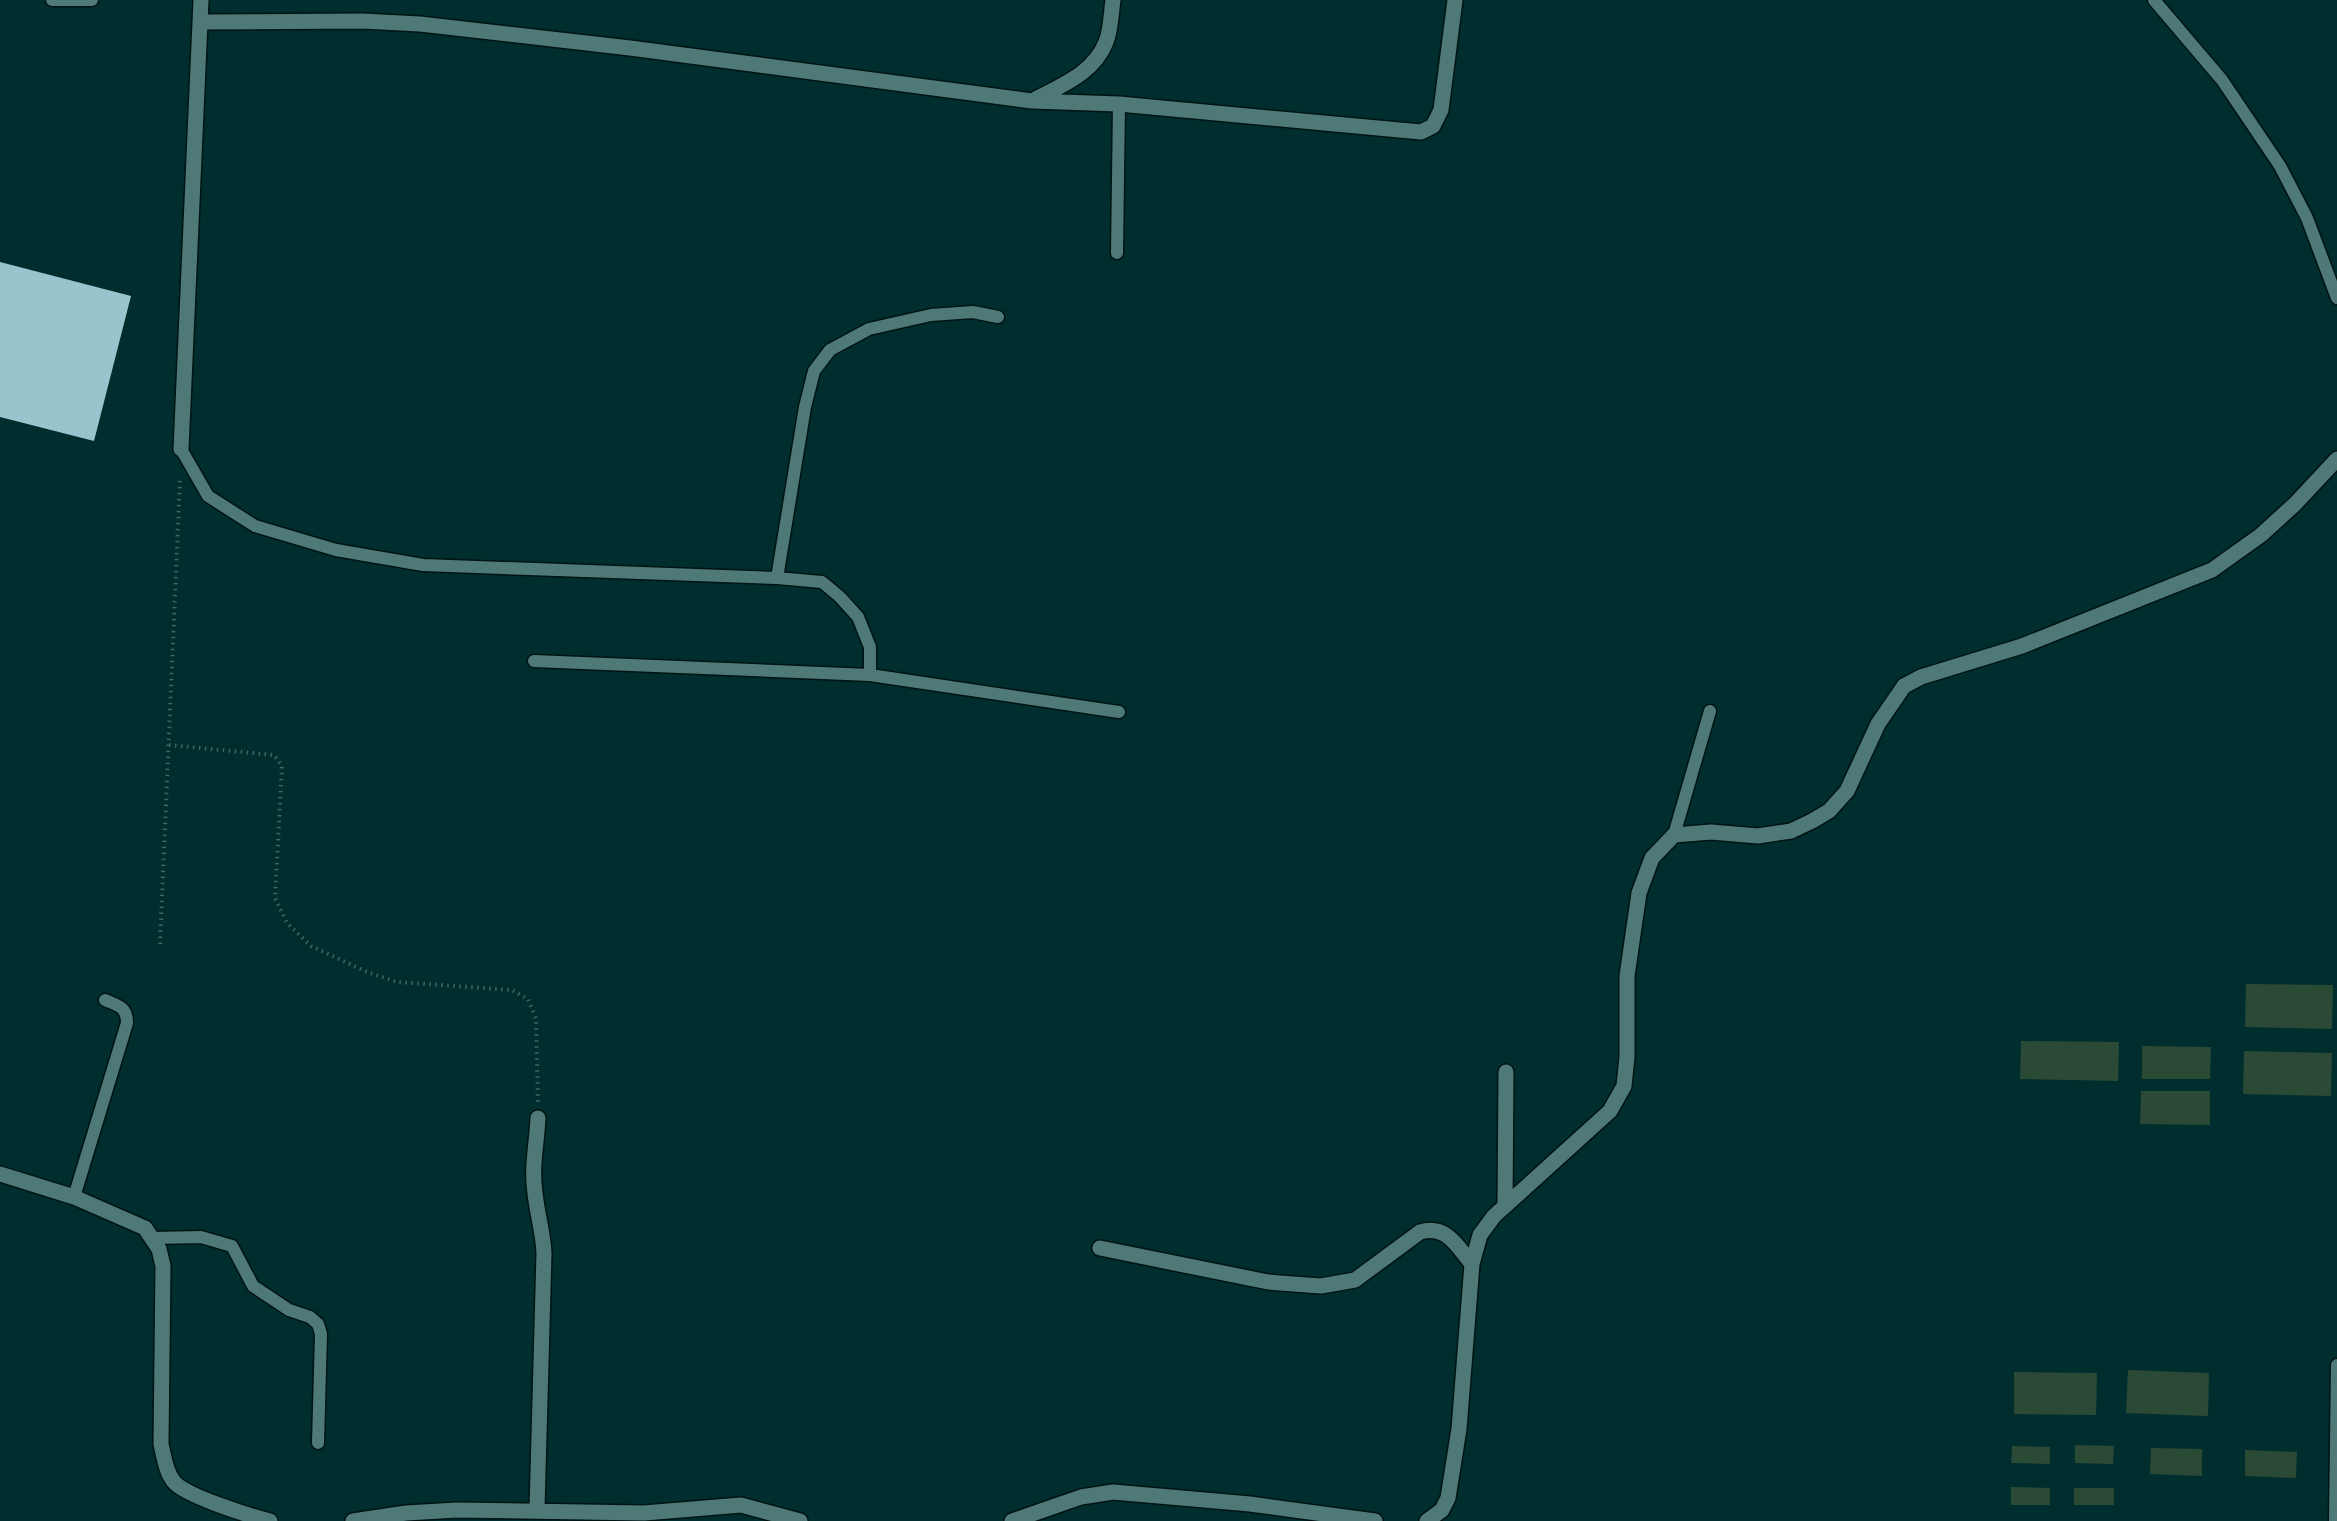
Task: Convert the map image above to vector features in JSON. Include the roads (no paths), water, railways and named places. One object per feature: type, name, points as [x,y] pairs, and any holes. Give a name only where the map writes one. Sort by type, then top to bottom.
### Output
[{"type":"street","points":[[181,449],[201,0]]},
{"type":"street","points":[[1032,101],[1078,76],[1095,62],[1107,41],[1113,0]]},
{"type":"street","points":[[200,22],[362,21],[420,24],[630,48],[1032,101],[1119,104],[1421,132],[1433,126],[1441,110],[1455,0]]},
{"type":"street","points":[[1431,1520],[1442,1510],[1448,1498],[1456,1452],[1468,1344],[1472,1264],[1480,1235],[1505,1206],[1610,1111],[1624,1086],[1628,1057],[1627,976],[1639,893],[1652,858],[1674,835],[1711,832],[1758,836],[1791,831],[1812,821],[1829,811],[1847,791],[1878,724],[1904,686],[1921,677],[2022,646],[2212,570],[2286,512],[2337,459]]},
{"type":"street","points":[[1505,1206],[1506,1072]]},
{"type":"street","points":[[537,1509],[544,1253],[542,1224],[534,1193],[533,1152],[538,1118]]},
{"type":"street","points":[[0,1174],[74,1197],[128,1219],[145,1228],[153,1238],[163,1266],[161,1444],[166,1466],[175,1483],[187,1491],[270,1521]]},
{"type":"street","points":[[1101,1248],[1268,1282],[1321,1286],[1355,1280],[1420,1232],[1431,1228],[1445,1233],[1472,1264]]},
{"type":"street","points":[[1012,1521],[1081,1497],[1113,1492],[1250,1504],[1375,1521]]},
{"type":"street","points":[[353,1521],[426,1512],[537,1509],[644,1513],[741,1505],[800,1521]]},
{"type":"lane","points":[[52,0],[92,0]]},
{"type":"lane","points":[[2154,0],[2222,80],[2280,166],[2307,218],[2337,298]]},
{"type":"lane","points":[[1117,253],[1119,104]]},
{"type":"lane","points":[[777,578],[805,407],[814,371],[830,350],[869,329],[931,315],[973,312],[998,317]]},
{"type":"lane","points":[[181,449],[208,496],[255,526],[336,550],[423,565],[777,578],[822,582],[858,617],[870,647],[870,675]]},
{"type":"lane","points":[[534,661],[870,675],[1119,712]]},
{"type":"lane","points":[[1674,835],[1710,711]]},
{"type":"lane","points":[[74,1197],[127,1023],[127,1012],[123,1007],[105,1000]]},
{"type":"lane","points":[[153,1238],[201,1237],[232,1246],[253,1286],[289,1310],[310,1317],[318,1324],[321,1334],[318,1443]]},
{"type":"lane","points":[[2334,1521],[2337,1365]]}]
